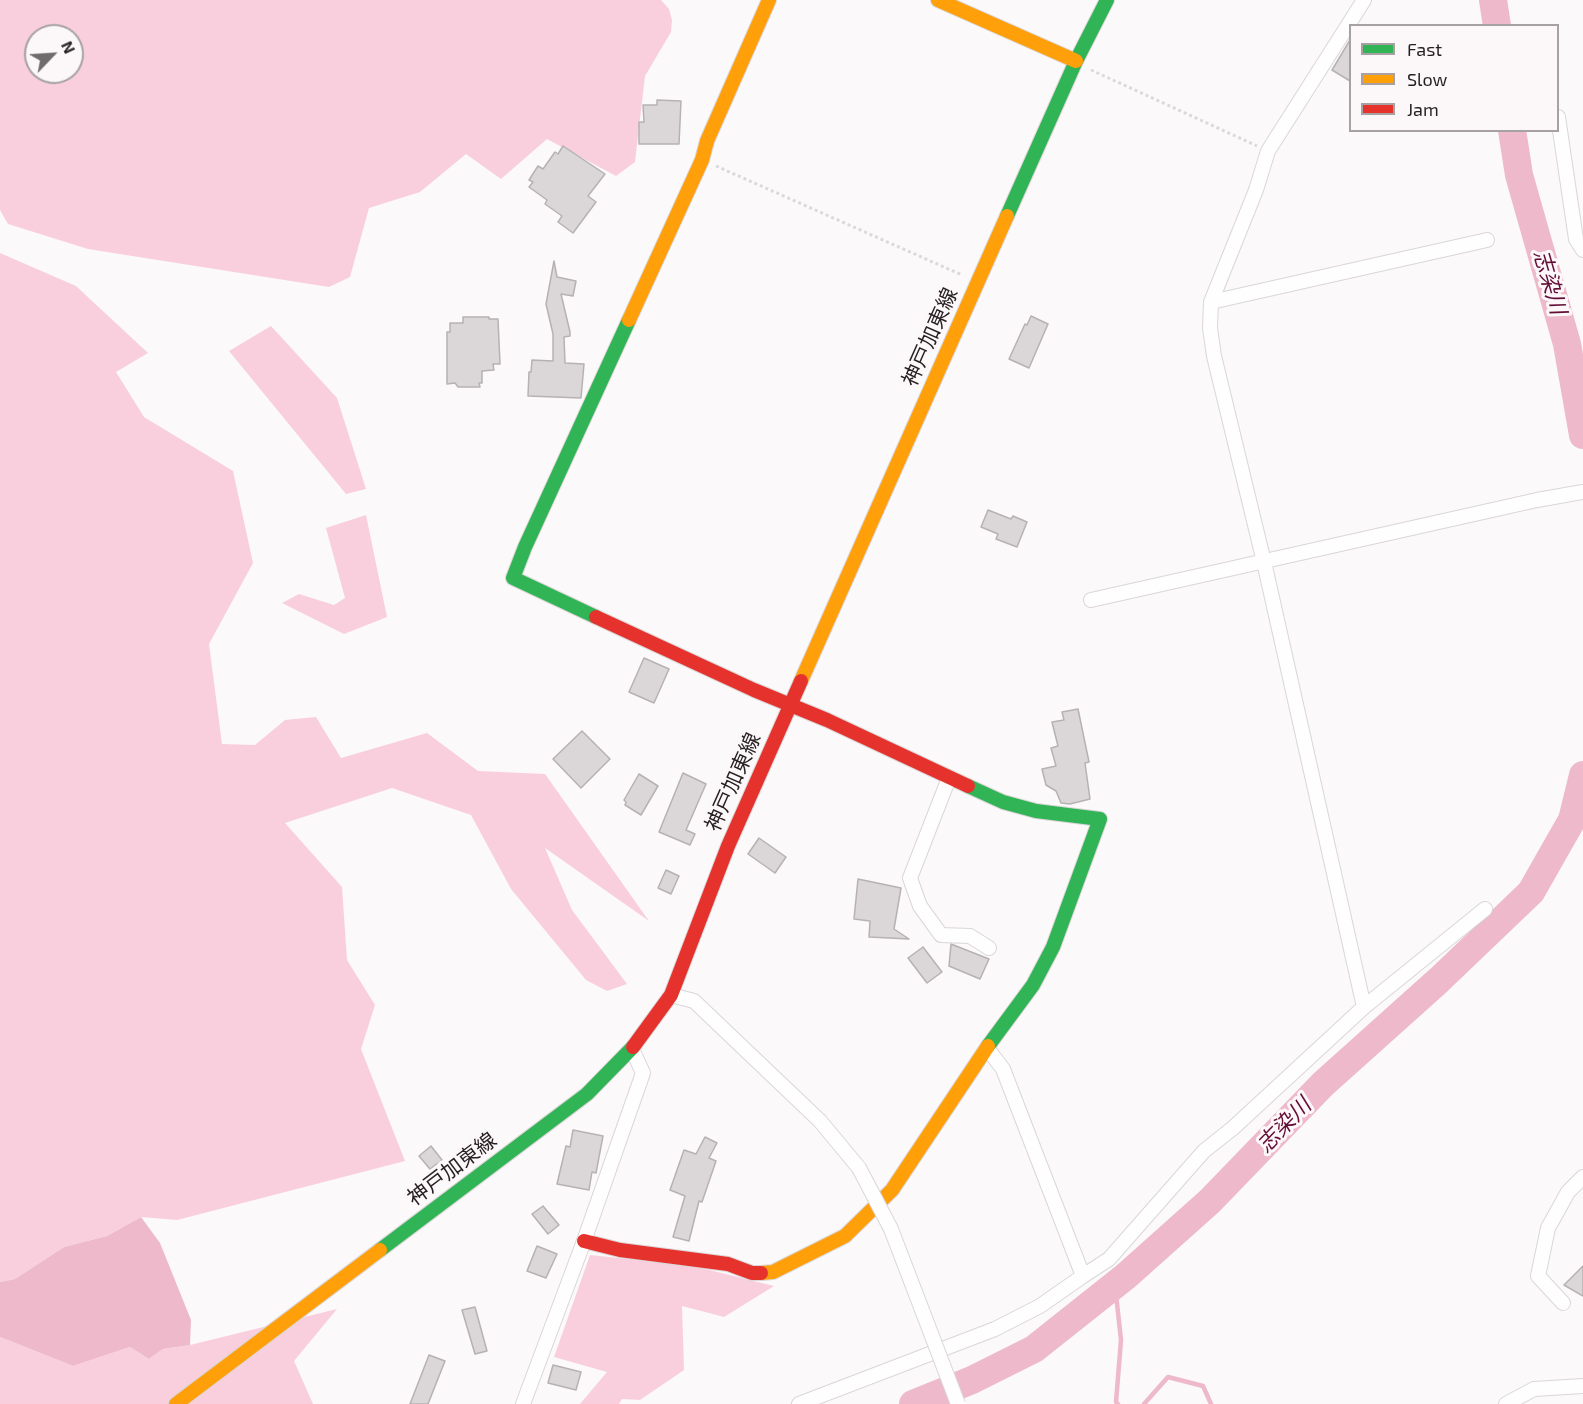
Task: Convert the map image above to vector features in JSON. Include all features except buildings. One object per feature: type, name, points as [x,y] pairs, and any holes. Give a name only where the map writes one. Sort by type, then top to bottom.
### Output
[{"type":"street","points":[[584,1241],[620,1250],[728,1264],[752,1273],[773,1272],[845,1236],[892,1190],[987,1048],[1033,985],[1053,947],[1100,819],[1036,811],[1003,801],[791,704],[754,690],[513,578],[525,547],[702,160],[707,141],[769,0]]},
{"type":"street","points":[[938,0],[1076,61]]},
{"type":"street","name":"神戸加東線","points":[[176,1404],[587,1094],[632,1049],[671,995],[728,846],[1076,61],[1107,0]]},
{"type":"street","points":[[1364,0],[1268,152],[1256,190],[1211,302],[1210,328],[1214,356],[1264,562],[1364,1007]]},
{"type":"street","points":[[1559,130],[1576,239],[1583,250]]},
{"type":"street","points":[[1211,302],[1486,240]]},
{"type":"street","points":[[1091,600],[1538,500],[1583,492]]},
{"type":"street","points":[[949,778],[910,878],[920,906],[941,935],[970,936],[989,948]]},
{"type":"street","points":[[799,1404],[995,1329],[1040,1306],[1109,1259],[1204,1151],[1233,1128],[1364,1007],[1485,909]]},
{"type":"street","points":[[671,995],[694,1001],[820,1121],[859,1168],[891,1229],[958,1404]]},
{"type":"street","points":[[987,1048],[1003,1069],[1083,1276]]},
{"type":"street","points":[[523,1404],[584,1241],[643,1072],[632,1049]]},
{"type":"street","points":[[1563,1303],[1539,1276],[1548,1228],[1568,1192],[1583,1177]]},
{"type":"street","points":[[1506,1404],[1534,1389],[1583,1386]]},
{"type":"path","points":[[1076,61],[1097,74],[1268,152]]},
{"type":"path","points":[[702,160],[978,282]]},
{"type":"shaded area","points":[[0,0],[661,0],[669,9],[672,20],[671,32],[645,76],[635,162],[616,176],[547,139],[501,179],[466,154],[420,192],[369,208],[350,277],[329,287],[88,249],[8,224],[0,210]]},
{"type":"shaded area","points":[[0,253],[76,286],[148,353],[116,372],[144,417],[233,471],[253,563],[209,644],[222,744],[255,745],[285,720],[316,717],[341,758],[427,733],[478,771],[545,774],[649,921],[545,848],[572,910],[627,984],[607,991],[586,980],[511,889],[471,815],[392,788],[285,823],[342,887],[347,960],[375,1005],[361,1049],[405,1161],[177,1220],[141,1217],[107,1236],[64,1247],[15,1279],[0,1282]]},
{"type":"shaded area","points":[[271,326],[337,398],[366,489],[346,494],[229,351]]},
{"type":"shaded area","points":[[366,515],[387,617],[344,634],[282,603],[299,594],[334,605],[345,598],[326,528]]},
{"type":"shaded area","points":[[141,1217],[160,1243],[191,1320],[190,1345],[163,1349],[149,1359],[130,1347],[73,1366],[0,1337],[0,1282],[15,1279],[64,1247],[107,1236]]},
{"type":"shaded area","points":[[590,1255],[693,1266],[774,1286],[724,1317],[682,1306],[684,1370],[640,1400],[622,1399],[619,1404],[580,1404],[607,1372],[554,1357]]},
{"type":"shaded area","points":[[337,1309],[294,1361],[313,1404],[0,1404],[0,1337],[73,1366],[130,1347],[149,1359],[163,1349],[190,1345]]},
{"type":"waterway","name":"志染川","points":[[1493,0],[1497,24]]},
{"type":"waterway","name":"志染川","points":[[1512,132],[1519,175],[1567,344],[1583,435]]},
{"type":"waterway","name":"志染川","points":[[913,1404],[972,1380],[1034,1349],[1126,1276],[1210,1201],[1323,1084],[1439,980],[1531,892],[1572,820],[1583,775]]},
{"type":"waterway","points":[[1115,1285],[1121,1340],[1116,1402],[1118,1404]]},
{"type":"waterway","points":[[1144,1404],[1168,1377],[1203,1386],[1211,1404]]},
{"type":"traffic: fast","points":[[1007,216],[1076,61],[1107,0]]},
{"type":"traffic: fast","points":[[596,617],[513,578],[629,320]]},
{"type":"traffic: fast","points":[[968,786],[1003,802],[1036,811],[1100,819],[1053,947],[1033,985],[988,1046]]},
{"type":"traffic: fast","points":[[380,1250],[587,1094],[633,1047]]},
{"type":"traffic: slow","points":[[629,320],[702,160],[707,141],[769,0]]},
{"type":"traffic: slow","points":[[938,0],[1076,61]]},
{"type":"traffic: slow","points":[[801,681],[1007,216]]},
{"type":"traffic: slow","points":[[761,1273],[773,1272],[845,1236],[892,1190],[988,1046]]},
{"type":"traffic: slow","points":[[176,1404],[380,1250]]},
{"type":"traffic: jam","points":[[596,617],[968,786]]},
{"type":"traffic: jam","points":[[633,1047],[671,995],[728,846],[801,681]]},
{"type":"traffic: jam","points":[[584,1241],[620,1250],[728,1264],[752,1273],[761,1273]]}]
